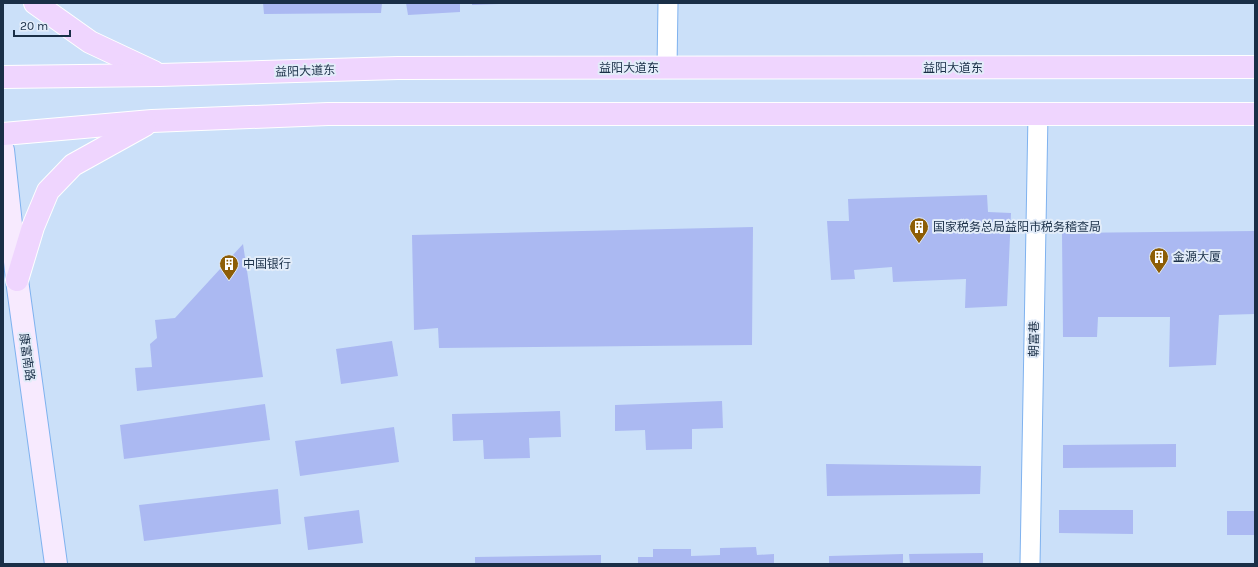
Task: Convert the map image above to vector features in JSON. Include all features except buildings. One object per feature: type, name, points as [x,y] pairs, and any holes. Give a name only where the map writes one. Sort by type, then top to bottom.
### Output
[{"type":"main road","points":[[35,3],[90,42],[159,75]]},
{"type":"main road","name":"益阳大道东","points":[[3,77],[159,75],[398,68],[1255,68]]},
{"type":"main road","points":[[3,134],[152,121],[328,114],[1255,114]]},
{"type":"main road","points":[[17,280],[33,227],[48,191],[73,165],[152,121]]},
{"type":"main road","name":"康富南路","points":[[3,150],[17,280],[56,564]]},
{"type":"street","points":[[667,68],[668,3]]},
{"type":"street","name":"朝富巷","points":[[1030,564],[1038,114]]},
{"type":"place","name":"国家税务总局益阳市税务稽查局","points":[[919,244]]},
{"type":"place","name":"金源大厦","points":[[1159,274]]},
{"type":"place","name":"中国银行","points":[[229,281]]}]
